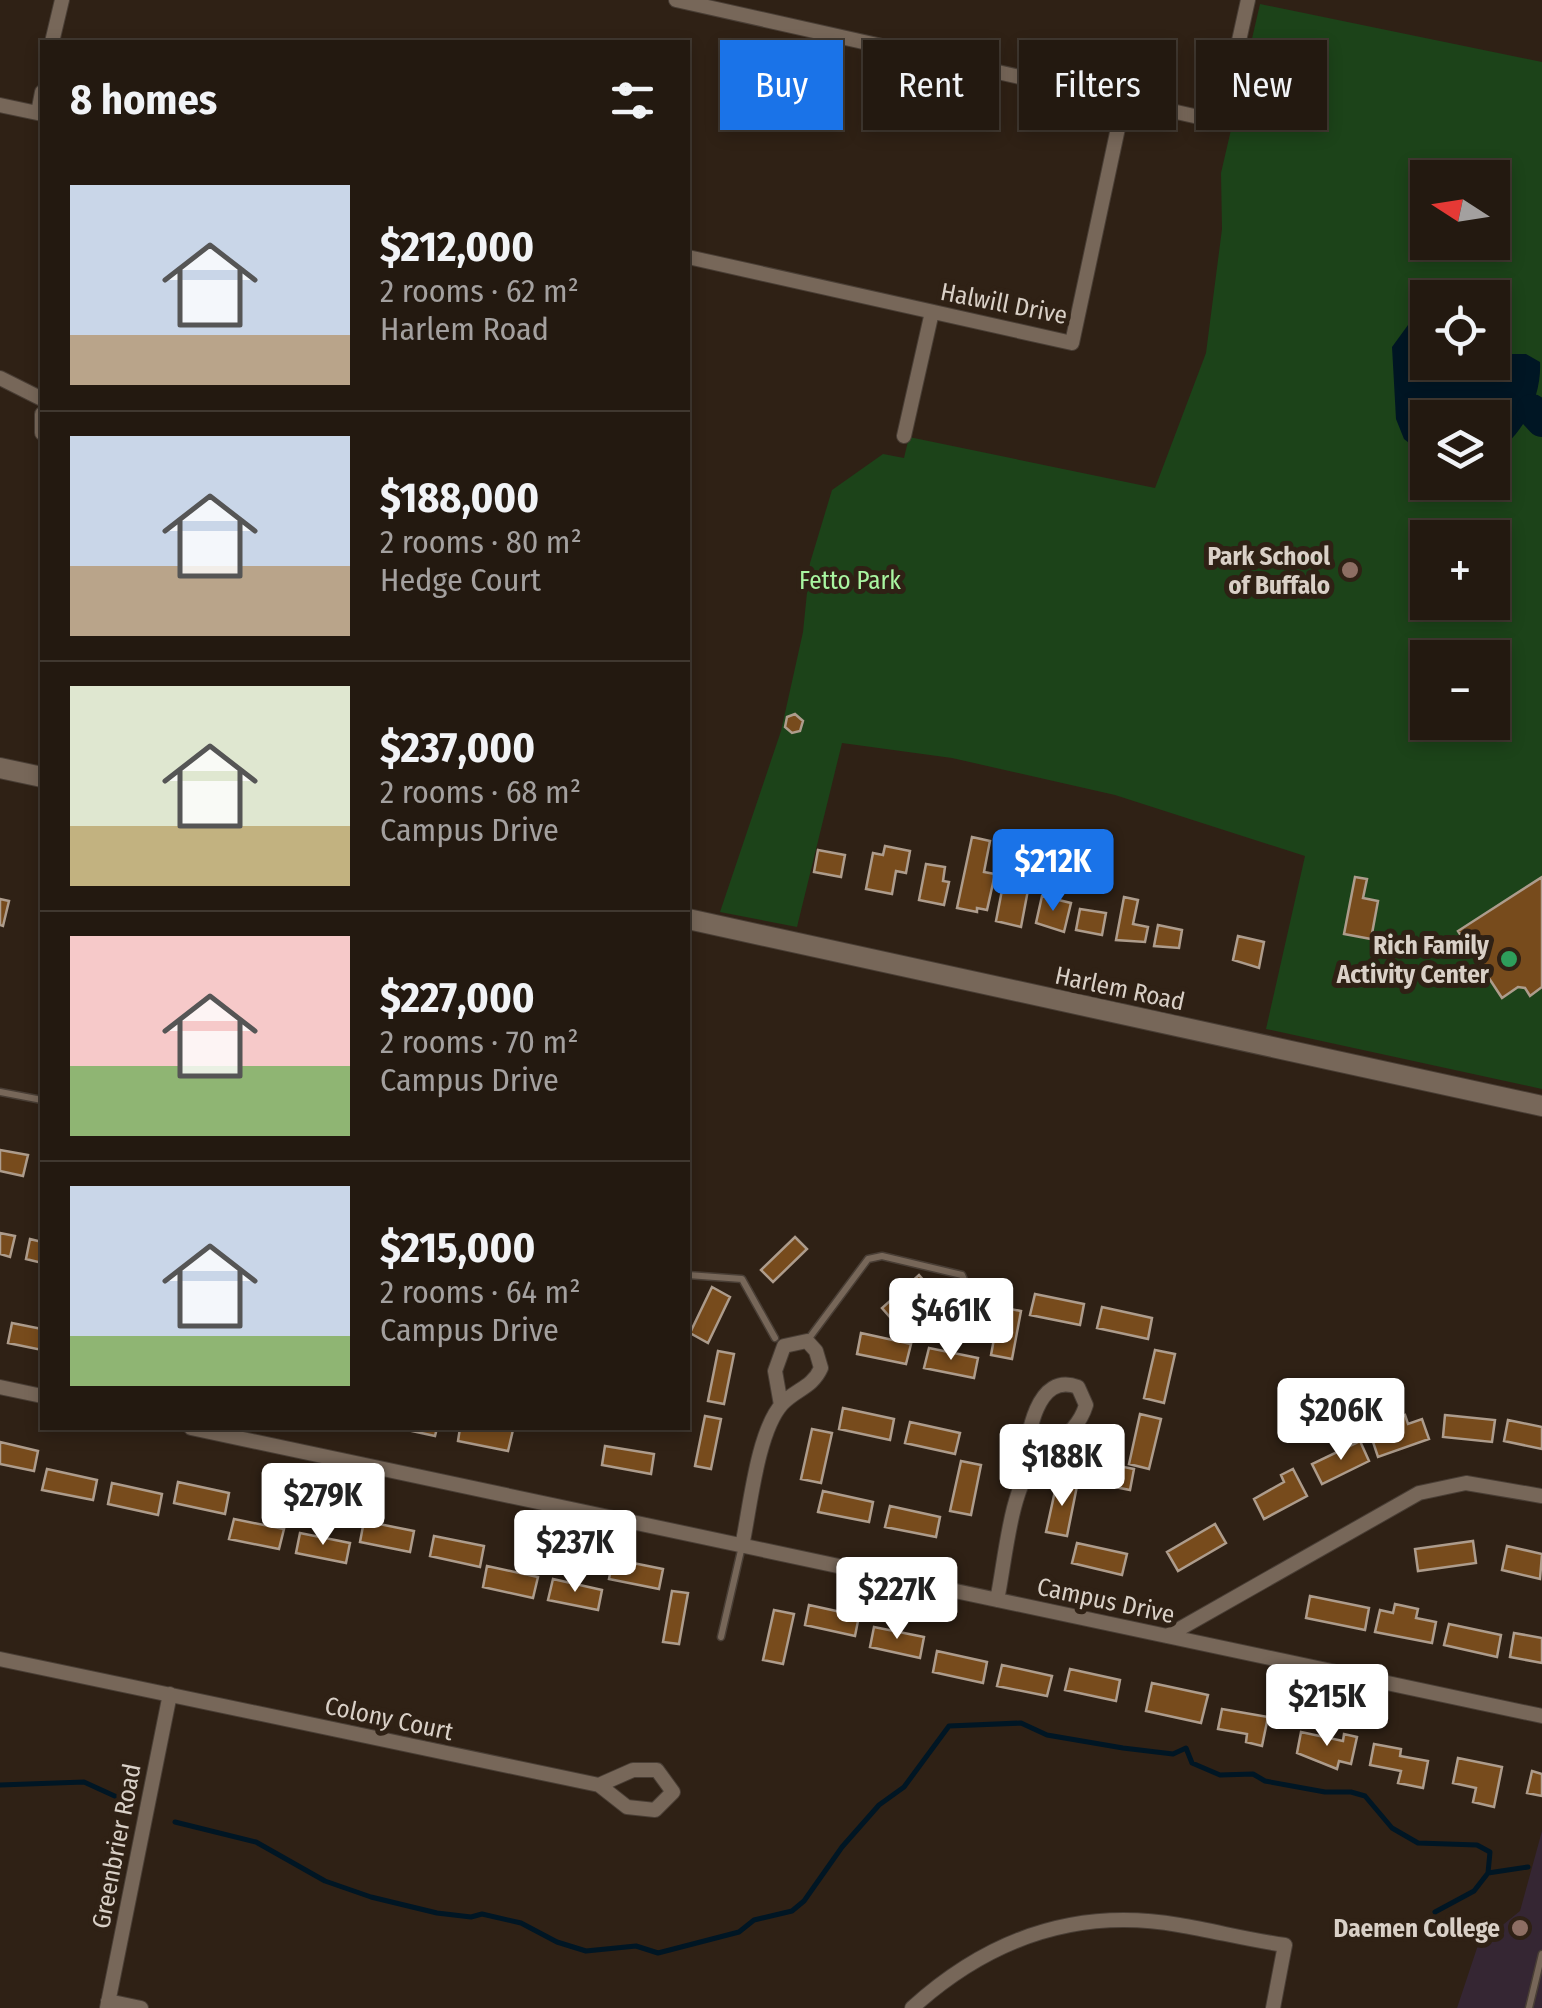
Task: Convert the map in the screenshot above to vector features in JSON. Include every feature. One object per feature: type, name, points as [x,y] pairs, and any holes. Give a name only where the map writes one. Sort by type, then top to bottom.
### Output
[{"type":"main road","points":[[0,768],[40,777]]},
{"type":"main road","name":"Harlem Road","points":[[690,918],[1542,1106]]},
{"type":"street","points":[[52,40],[62,0]]},
{"type":"street","points":[[676,0],[1019,77]]},
{"type":"street","points":[[1176,112],[1222,122],[1248,0]]},
{"type":"street","points":[[0,105],[40,114]]},
{"type":"street","name":"Halwill Drive","points":[[690,258],[1072,343],[1118,130]]},
{"type":"street","points":[[904,436],[932,312]]},
{"type":"street","points":[[0,378],[40,398]]},
{"type":"street","points":[[742,1546],[765,1439],[781,1405],[814,1383],[821,1368],[808,1341],[784,1346],[776,1359],[781,1405]]},
{"type":"street","points":[[997,1600],[1020,1489],[1040,1402],[1049,1386],[1058,1383],[1078,1387],[1086,1405],[1083,1418],[1034,1463],[1020,1489]]},
{"type":"street","points":[[0,1387],[40,1396]]},
{"type":"street","name":"Campus Drive","points":[[200,1430],[1542,1716]]},
{"type":"street","points":[[1167,1636],[1419,1493],[1466,1483],[1542,1496]]},
{"type":"street","name":"Colony Court","points":[[0,1659],[599,1786],[628,1807],[655,1810],[673,1792],[658,1770],[633,1770],[599,1786]]},
{"type":"street","name":"Greenbrier Road","points":[[108,2005],[170,1694]]},
{"type":"street","points":[[912,2008],[945,1978],[985,1952],[1038,1930],[1096,1920],[1178,1924],[1285,1945],[1273,2008]]},
{"type":"street","points":[[108,2005],[140,2008]]},
{"type":"lane","points":[[0,1092],[40,1100]]},
{"type":"lane","points":[[808,1341],[868,1258],[882,1256],[962,1275],[966,1284],[948,1330]]},
{"type":"lane","points":[[690,1275],[742,1279],[776,1338]]},
{"type":"lane","points":[[721,1637],[742,1546]]},
{"type":"lane","points":[[1529,2008],[1542,1954]]},
{"type":"shaded area","name":"Daemen College","points":[[1542,1831],[1542,2008],[1457,2008],[1478,1945],[1520,1911]]},
{"type":"green space","name":"Fetto Park","points":[[1260,4],[1542,62],[1542,1089],[1266,1029],[1305,856],[1115,795],[952,758],[842,743],[797,927],[720,912],[781,731],[803,632],[810,563],[832,490],[883,454],[904,458],[909,437],[1155,488],[1206,353],[1222,229],[1221,173],[1231,130],[1327,130],[1327,40],[1252,40]]},
{"type":"water","points":[[1408,325],[1410,380],[1510,380],[1510,354],[1526,354],[1540,362],[1534,402],[1513,437],[1510,440],[1510,400],[1410,400],[1410,444],[1404,439],[1396,419],[1392,347]]},
{"type":"building","points":[[795,714],[803,721],[800,731],[792,733],[785,727],[787,717]]},
{"type":"building","points":[[972,837],[990,841],[984,872],[995,874],[987,910],[977,908],[977,912],[957,908]]},
{"type":"building","points":[[885,846],[910,851],[906,873],[896,871],[892,894],[866,889],[873,853],[883,855]]},
{"type":"building","points":[[818,850],[845,855],[841,877],[814,872]]},
{"type":"building","points":[[926,864],[945,867],[943,881],[949,882],[944,905],[919,900]]},
{"type":"building","points":[[1355,877],[1367,879],[1363,898],[1378,901],[1371,939],[1344,934]]},
{"type":"building","name":"Rich Family Activity Center","points":[[1542,877],[1542,987],[1530,996],[1525,988],[1518,987],[1502,998],[1458,931]]},
{"type":"building","points":[[1003,885],[1028,890],[1021,927],[996,921]]},
{"type":"building","points":[[1042,896],[1071,903],[1064,932],[1036,923]]},
{"type":"building","points":[[1124,897],[1138,900],[1133,924],[1148,927],[1145,942],[1116,940]]},
{"type":"building","points":[[0,899],[9,901],[3,926],[0,925]]},
{"type":"building","points":[[1080,909],[1106,913],[1102,935],[1076,930]]},
{"type":"building","points":[[1158,925],[1182,930],[1179,948],[1154,946]]},
{"type":"building","points":[[1238,936],[1264,942],[1259,968],[1233,960]]},
{"type":"building","points":[[0,1150],[28,1155],[23,1176],[0,1171]]},
{"type":"building","points":[[0,1233],[15,1236],[10,1257],[0,1254]]},
{"type":"building","points":[[795,1237],[807,1249],[773,1282],[761,1270]]},
{"type":"building","points":[[30,1239],[40,1242],[40,1262],[26,1259]]},
{"type":"building","points":[[919,1275],[933,1291],[896,1324],[882,1308]]},
{"type":"building","points":[[712,1287],[730,1297],[708,1343],[690,1333]]},
{"type":"building","points":[[1035,1294],[1084,1304],[1080,1325],[1030,1315]]},
{"type":"building","points":[[1000,1307],[1021,1311],[1012,1359],[991,1355]]},
{"type":"building","points":[[1102,1307],[1152,1318],[1148,1339],[1097,1328]]},
{"type":"building","points":[[12,1323],[40,1329],[40,1350],[8,1343]]},
{"type":"building","points":[[861,1333],[911,1344],[906,1364],[857,1354]]},
{"type":"building","points":[[929,1348],[978,1358],[974,1378],[924,1368]]},
{"type":"building","points":[[1155,1350],[1175,1354],[1164,1403],[1144,1398]]},
{"type":"building","points":[[718,1351],[734,1354],[724,1404],[708,1401]]},
{"type":"building","points":[[843,1408],[894,1419],[890,1440],[839,1429]]},
{"type":"building","points":[[1140,1414],[1161,1419],[1149,1469],[1129,1464]]},
{"type":"building","points":[[1405,1415],[1408,1424],[1422,1419],[1429,1439],[1378,1457],[1366,1421],[1378,1416],[1383,1432],[1396,1428],[1393,1420]]},
{"type":"building","points":[[1445,1415],[1495,1420],[1492,1442],[1443,1437]]},
{"type":"building","points":[[705,1416],[721,1419],[711,1469],[695,1466]]},
{"type":"building","points":[[1508,1420],[1542,1427],[1542,1449],[1504,1441]]},
{"type":"building","points":[[910,1422],[960,1433],[955,1454],[905,1443]]},
{"type":"building","points":[[812,1429],[832,1433],[821,1483],[801,1479]]},
{"type":"building","points":[[407,1430],[436,1430],[435,1436]]},
{"type":"building","points":[[460,1430],[513,1430],[508,1451],[458,1441]]},
{"type":"building","points":[[1360,1441],[1369,1461],[1322,1484],[1312,1464]]},
{"type":"building","points":[[0,1442],[38,1451],[34,1471],[0,1464]]},
{"type":"building","points":[[605,1446],[654,1454],[651,1474],[602,1465]]},
{"type":"building","points":[[1083,1459],[1134,1469],[1130,1490],[1079,1480]]},
{"type":"building","points":[[961,1461],[981,1465],[971,1515],[950,1511]]},
{"type":"building","points":[[47,1469],[97,1480],[93,1500],[42,1490]]},
{"type":"building","points":[[1293,1469],[1307,1496],[1264,1519],[1254,1499],[1284,1482],[1281,1475]]},
{"type":"building","points":[[178,1482],[229,1493],[225,1514],[174,1503]]},
{"type":"building","points":[[1057,1482],[1077,1486],[1067,1536],[1046,1532]]},
{"type":"building","points":[[112,1483],[162,1494],[158,1515],[108,1504]]},
{"type":"building","points":[[823,1491],[873,1502],[869,1522],[818,1512]]},
{"type":"building","points":[[890,1506],[940,1517],[936,1537],[885,1527]]},
{"type":"building","points":[[234,1519],[284,1529],[279,1549],[229,1539]]},
{"type":"building","points":[[364,1521],[414,1531],[410,1552],[360,1542]]},
{"type":"building","points":[[1215,1524],[1226,1543],[1178,1571],[1167,1552]]},
{"type":"building","points":[[300,1533],[350,1543],[346,1563],[296,1553]]},
{"type":"building","points":[[434,1536],[484,1546],[480,1567],[430,1556]]},
{"type":"building","points":[[1473,1541],[1476,1563],[1418,1571],[1415,1549]]},
{"type":"building","points":[[1077,1543],[1127,1554],[1122,1575],[1072,1563]]},
{"type":"building","points":[[1507,1546],[1542,1554],[1540,1579],[1502,1570]]},
{"type":"building","points":[[613,1559],[663,1569],[659,1589],[609,1579]]},
{"type":"building","points":[[487,1566],[538,1577],[533,1598],[483,1587]]},
{"type":"building","points":[[553,1579],[602,1590],[598,1610],[548,1600]]},
{"type":"building","points":[[672,1591],[688,1593],[679,1644],[663,1642]]},
{"type":"building","points":[[1310,1596],[1369,1608],[1365,1630],[1306,1618]]},
{"type":"building","points":[[1395,1604],[1418,1609],[1416,1618],[1436,1622],[1432,1643],[1375,1632],[1380,1610],[1393,1613]]},
{"type":"building","points":[[809,1605],[859,1616],[855,1636],[805,1625]]},
{"type":"building","points":[[774,1610],[794,1614],[783,1664],[763,1660]]},
{"type":"building","points":[[1449,1624],[1501,1635],[1497,1657],[1444,1645]]},
{"type":"building","points":[[874,1627],[924,1637],[920,1658],[870,1647]]},
{"type":"building","points":[[1514,1633],[1542,1638],[1542,1663],[1510,1657]]},
{"type":"building","points":[[937,1651],[987,1662],[983,1683],[933,1672]]},
{"type":"building","points":[[1002,1665],[1052,1676],[1047,1696],[997,1686]]},
{"type":"building","points":[[1070,1669],[1120,1680],[1116,1701],[1065,1690]]},
{"type":"building","points":[[1152,1683],[1208,1695],[1201,1723],[1146,1711]]},
{"type":"building","points":[[1222,1709],[1268,1717],[1262,1746],[1246,1742],[1247,1734],[1218,1729]]},
{"type":"building","points":[[1301,1732],[1343,1741],[1344,1734],[1357,1737],[1351,1764],[1339,1761],[1337,1769],[1297,1753]]},
{"type":"building","points":[[1374,1744],[1401,1749],[1400,1756],[1428,1761],[1423,1788],[1398,1783],[1401,1771],[1370,1765]]},
{"type":"building","points":[[1458,1758],[1502,1767],[1494,1807],[1473,1802],[1476,1788],[1453,1783]]},
{"type":"building","points":[[1532,1771],[1542,1774],[1542,1796],[1527,1793]]},
{"type":"waterway","points":[[1532,410],[1542,421]]},
{"type":"waterway","points":[[175,1822],[256,1842],[325,1881],[371,1897],[437,1913],[471,1917],[482,1914],[521,1923],[557,1942],[586,1951],[636,1946],[658,1953],[739,1932],[754,1920],[792,1911],[879,1805],[904,1787],[949,1726],[1021,1723],[1047,1735],[1123,1748],[1173,1754],[1186,1748],[1192,1763],[1220,1775],[1253,1774],[1265,1781],[1325,1792],[1351,1792],[1365,1796],[1392,1828],[1418,1843],[1477,1845],[1490,1852],[1488,1873],[1528,1867]]},
{"type":"waterway","points":[[0,1785],[84,1782],[119,1798]]},
{"type":"waterway","points":[[1435,1912],[1474,1891],[1488,1873]]},
{"type":"place","name":"Park School of Buffalo","points":[[1350,570]]},
{"type":"place","name":"Rich Family Activity Center","points":[[1509,959]]},
{"type":"place","name":"Daemen College","points":[[1520,1928]]}]
